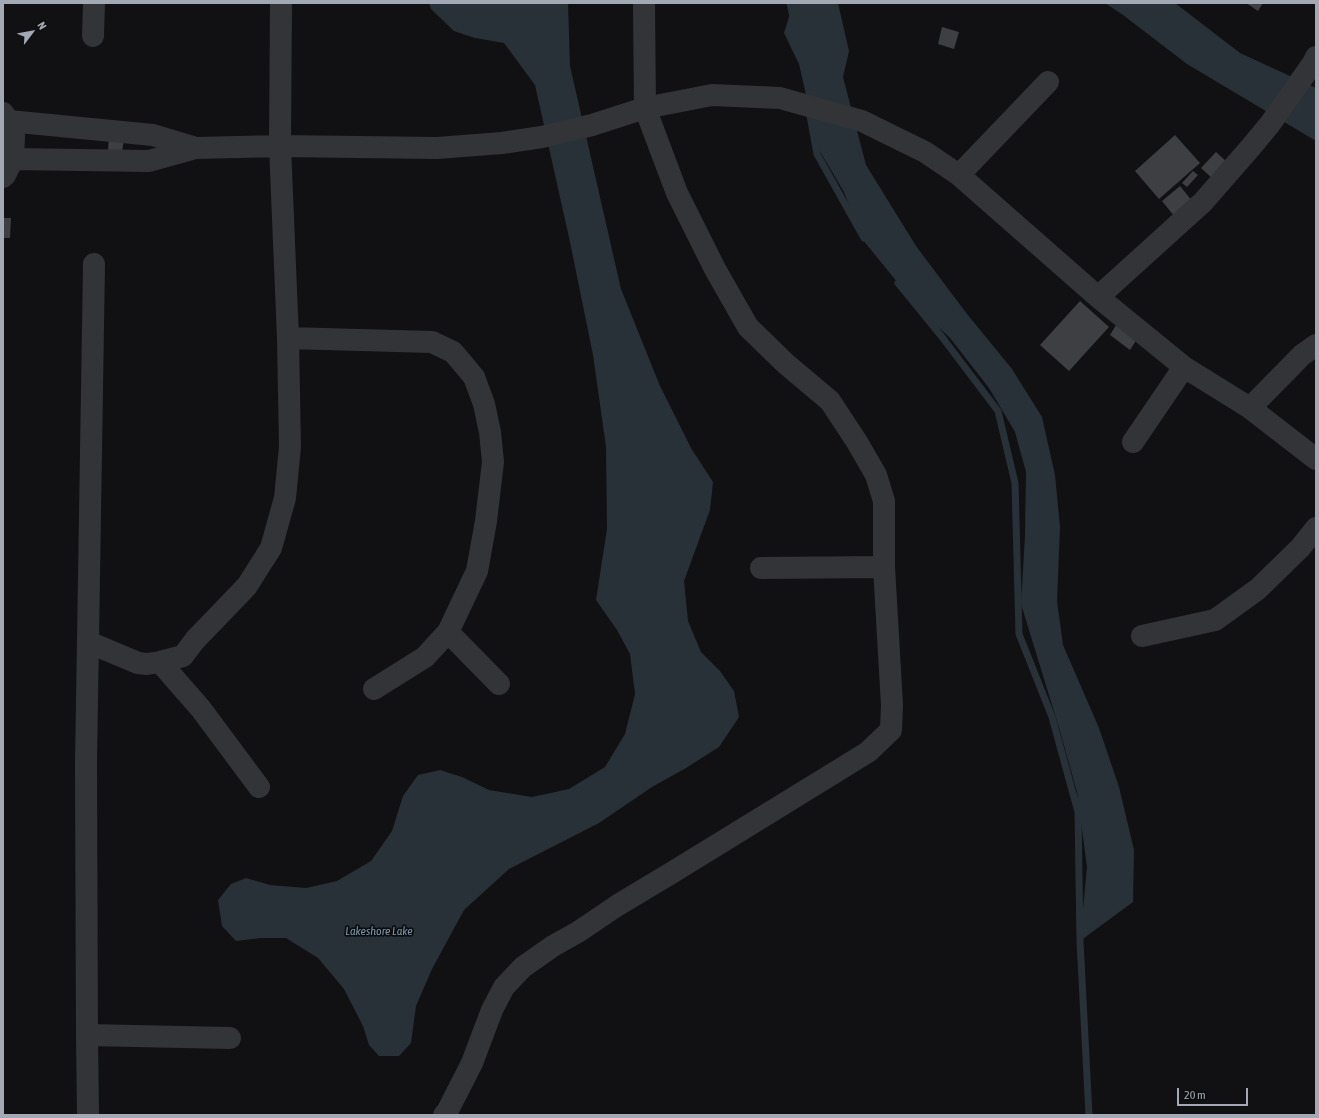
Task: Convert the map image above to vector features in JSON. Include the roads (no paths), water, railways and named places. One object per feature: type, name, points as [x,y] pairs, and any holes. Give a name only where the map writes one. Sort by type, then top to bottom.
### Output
[{"type":"street","points":[[93,36],[94,3]]},
{"type":"street","points":[[88,642],[138,663],[147,664],[160,662],[183,656],[195,640],[247,586],[271,548],[285,498],[290,447],[288,338],[280,146],[281,3]]},
{"type":"street","points":[[444,1115],[472,1063],[492,1010],[504,987],[523,967],[618,905],[868,752],[891,730],[892,705],[884,567],[884,501],[876,475],[857,442],[830,401],[785,363],[748,327],[715,269],[677,193],[646,108],[644,3]]},
{"type":"street","points":[[1098,298],[1203,202],[1270,124],[1314,60]]},
{"type":"street","points":[[959,175],[1048,82]]},
{"type":"street","points":[[196,148],[153,135],[6,117],[14,136],[8,168],[149,161],[196,148],[280,146],[437,148],[502,143],[542,137],[592,125],[646,108],[712,95],[780,98],[862,121],[926,152],[959,175],[1098,298],[1184,367],[1250,408],[1316,459]]},
{"type":"street","points":[[88,1115],[86,757],[94,264]]},
{"type":"street","points":[[288,338],[432,342],[452,352],[474,377],[484,404],[490,432],[493,462],[486,521],[477,571],[448,632],[425,657],[374,689]]},
{"type":"street","points":[[1250,408],[1302,355],[1316,345]]},
{"type":"street","points":[[1133,442],[1184,367]]},
{"type":"street","points":[[1142,636],[1215,620],[1258,589],[1300,548],[1316,528]]},
{"type":"street","points":[[761,568],[884,567]]},
{"type":"street","points":[[448,632],[499,684]]},
{"type":"street","points":[[160,662],[201,709],[259,787]]},
{"type":"street","points":[[87,1035],[230,1038]]},
{"type":"water","name":"Lakeshore Lake","points":[[429,3],[568,3],[570,66],[621,289],[660,386],[691,448],[713,482],[710,510],[684,581],[688,621],[701,652],[720,671],[734,691],[739,717],[719,747],[652,787],[599,823],[509,869],[464,910],[432,969],[416,1006],[411,1043],[399,1056],[379,1056],[369,1045],[363,1026],[344,989],[318,958],[286,938],[261,938],[236,941],[222,926],[218,900],[231,884],[246,878],[270,885],[306,888],[337,881],[371,861],[392,831],[403,796],[418,775],[440,770],[462,777],[489,790],[532,797],[569,789],[605,767],[625,734],[635,694],[630,654],[617,630],[596,600],[607,529],[606,447],[593,355],[570,242],[535,85],[504,43],[475,38],[454,31],[431,9]]},
{"type":"water","points":[[791,3],[838,3],[849,51],[843,77],[866,165],[916,246],[967,314],[1012,369],[1042,417],[1055,475],[1060,527],[1057,601],[1063,645],[1099,728],[1119,787],[1134,850],[1133,902],[1080,941],[1087,867],[1077,792],[1021,604],[1025,536],[1026,472],[1015,432],[989,388],[950,338],[919,309],[863,240],[844,192],[818,148],[799,64],[784,33],[792,7]]},
{"type":"water","points":[[1105,3],[1175,3],[1240,53],[1316,88],[1316,141],[1187,64]]},
{"type":"waterway","points":[[790,3],[793,17]]},
{"type":"waterway","points":[[809,110],[817,154],[864,238]]},
{"type":"waterway","points":[[898,283],[942,337],[998,411],[1015,483],[1019,634],[1052,717],[1078,812],[1080,941],[1089,1115]]}]
